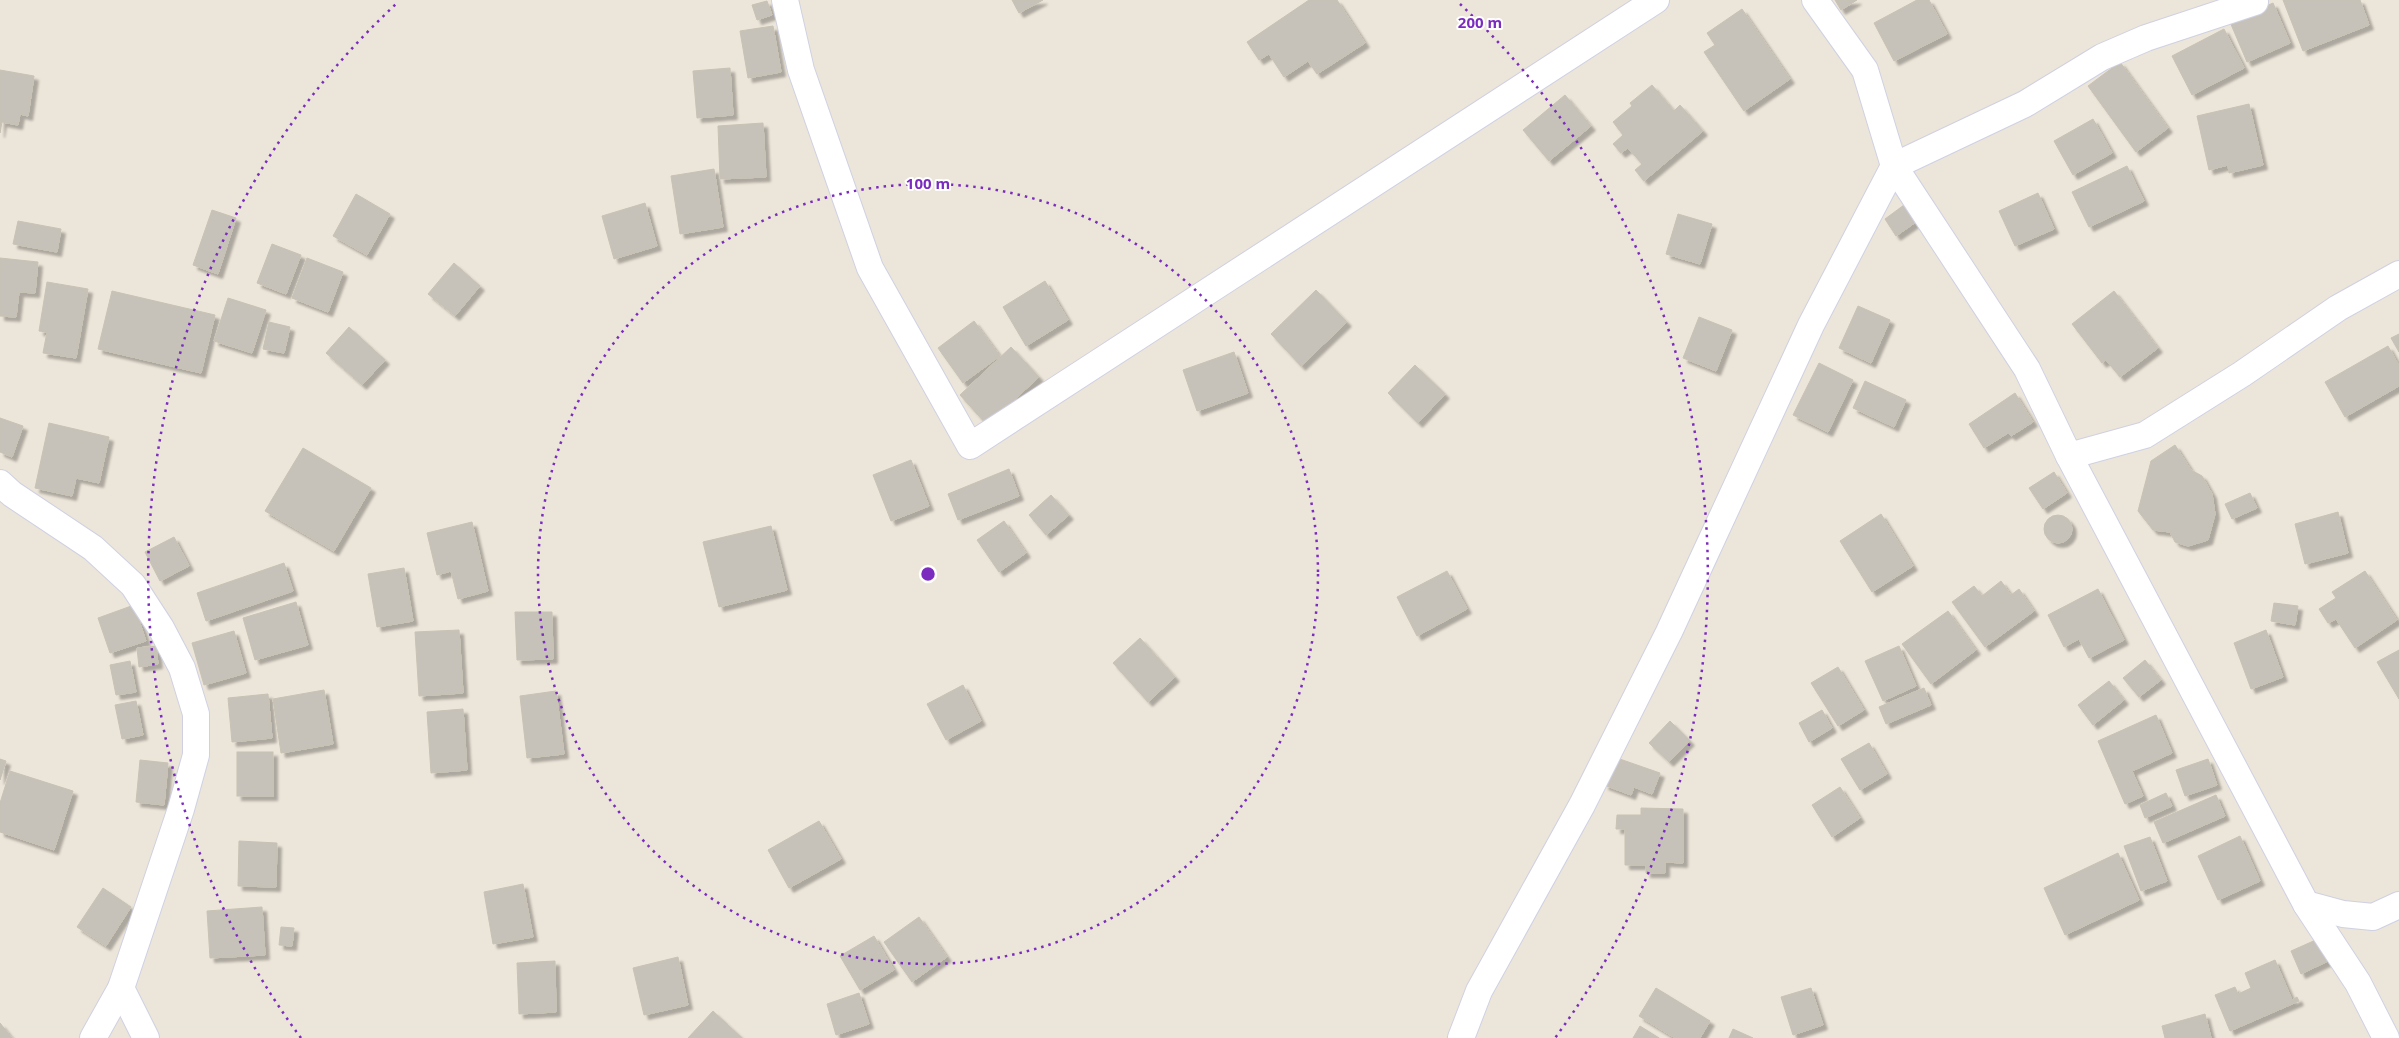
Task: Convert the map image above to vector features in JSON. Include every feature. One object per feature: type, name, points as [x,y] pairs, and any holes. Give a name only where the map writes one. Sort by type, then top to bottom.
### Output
[{"type":"street","points":[[785,0],[801,70],[870,268],[970,446],[1656,0]]},
{"type":"street","points":[[1815,0],[1865,70],[1894,166],[2027,369],[2069,456],[2306,904],[2358,983],[2386,1038]]},
{"type":"street","points":[[1461,1038],[1479,991],[1582,805],[1669,632],[1811,325],[1894,166],[2025,104],[2102,57],[2146,38],[2255,2]]},
{"type":"street","points":[[2069,456],[2145,435],[2242,374],[2338,308],[2399,274]]},
{"type":"street","points":[[0,483],[12,494],[93,548],[133,585],[161,628],[182,668],[196,714],[196,756],[186,792],[121,988],[93,1038]]},
{"type":"street","points":[[2306,904],[2343,914],[2373,917],[2399,905]]},
{"type":"street","points":[[121,988],[146,1038]]},
{"type":"building","points":[[1012,0],[1043,0],[1019,13]]},
{"type":"building","points":[[1309,0],[1337,0],[1365,43],[1317,74],[1308,61],[1284,77],[1269,54],[1259,60],[1247,42]]},
{"type":"building","points":[[1835,0],[1857,0],[1841,10]]},
{"type":"building","points":[[1917,0],[1929,0],[1947,34],[1894,61],[1874,23]]},
{"type":"building","points":[[2283,0],[2360,0],[2369,25],[2303,51]]},
{"type":"building","points":[[767,1],[772,15],[757,20],[752,5]]},
{"type":"building","points":[[2273,3],[2290,43],[2247,62],[2230,22]]},
{"type":"building","points":[[1742,9],[1790,79],[1744,111],[1704,52],[1715,45],[1707,33]]},
{"type":"building","points":[[773,26],[781,72],[748,78],[740,31]]},
{"type":"building","points":[[2224,29],[2244,68],[2192,95],[2172,56]]},
{"type":"building","points":[[2120,62],[2168,128],[2136,152],[2088,86]]},
{"type":"building","points":[[730,68],[733,115],[697,118],[693,71]]},
{"type":"building","points":[[0,70],[34,76],[28,116],[20,114],[18,125],[2,122],[0,133]]},
{"type":"building","points":[[1652,85],[1674,111],[1680,105],[1703,131],[1644,181],[1635,170],[1642,164],[1628,148],[1621,153],[1613,144],[1623,135],[1613,122],[1632,106],[1630,103]]},
{"type":"building","points":[[1565,95],[1591,126],[1549,161],[1523,130]]},
{"type":"building","points":[[2249,104],[2263,165],[2229,173],[2228,165],[2209,170],[2197,116]]},
{"type":"building","points":[[2093,119],[2112,153],[2073,175],[2054,141]]},
{"type":"building","points":[[763,123],[766,177],[720,179],[718,126]]},
{"type":"building","points":[[2127,166],[2144,201],[2089,227],[2072,192]]},
{"type":"building","points":[[714,169],[723,227],[680,234],[671,176]]},
{"type":"building","points":[[2038,193],[2054,229],[2015,246],[1999,211]]},
{"type":"building","points":[[356,194],[390,214],[367,255],[333,236]]},
{"type":"building","points":[[645,203],[657,246],[614,259],[602,216]]},
{"type":"building","points":[[1904,205],[1916,222],[1896,236],[1885,219]]},
{"type":"building","points":[[212,210],[236,218],[218,274],[193,265]]},
{"type":"building","points":[[1678,214],[1712,224],[1700,264],[1666,254]]},
{"type":"building","points":[[18,221],[61,229],[57,252],[13,244]]},
{"type":"building","points":[[272,244],[301,255],[286,294],[257,283]]},
{"type":"building","points":[[0,258],[38,262],[35,293],[19,292],[16,317],[0,316]]},
{"type":"building","points":[[307,258],[343,272],[328,312],[292,298]]},
{"type":"building","points":[[454,263],[480,286],[455,316],[428,294]]},
{"type":"building","points":[[1045,281],[1068,320],[1026,346],[1003,307]]},
{"type":"building","points":[[47,282],[88,289],[76,358],[43,353],[47,332],[39,331]]},
{"type":"building","points":[[1316,290],[1347,322],[1301,366],[1271,334]]},
{"type":"building","points":[[112,291],[215,315],[201,373],[98,349]]},
{"type":"building","points":[[2114,291],[2158,348],[2120,377],[2106,360],[2102,363],[2072,324]]},
{"type":"building","points":[[228,298],[266,310],[252,353],[214,341]]},
{"type":"building","points":[[1858,306],[1890,320],[1871,363],[1839,348]]},
{"type":"building","points":[[1699,317],[1732,330],[1716,371],[1683,358]]},
{"type":"building","points":[[974,321],[1000,356],[963,383],[938,348]]},
{"type":"building","points":[[269,322],[290,327],[284,353],[263,349]]},
{"type":"building","points":[[349,327],[385,360],[362,385],[326,353]]},
{"type":"building","points":[[2399,334],[2399,352],[2391,338]]},
{"type":"building","points":[[2388,346],[2399,366],[2399,386],[2345,417],[2325,382]]},
{"type":"building","points":[[1011,347],[1039,377],[987,425],[960,395]]},
{"type":"building","points":[[1234,352],[1248,393],[1197,411],[1183,370]]},
{"type":"building","points":[[1819,363],[1853,380],[1828,432],[1793,415]]},
{"type":"building","points":[[1415,365],[1445,394],[1418,423],[1388,393]]},
{"type":"building","points":[[1865,381],[1906,400],[1894,427],[1853,408]]},
{"type":"building","points":[[2015,393],[2033,422],[2011,436],[2008,433],[1984,448],[1969,424]]},
{"type":"building","points":[[0,418],[23,426],[12,457],[0,452]]},
{"type":"building","points":[[49,423],[109,437],[99,483],[76,478],[72,496],[35,488]]},
{"type":"building","points":[[2175,445],[2191,470],[2202,476],[2212,494],[2215,514],[2208,540],[2188,546],[2175,542],[2170,532],[2153,530],[2138,511],[2151,461]]},
{"type":"building","points":[[303,448],[371,488],[334,551],[265,511]]},
{"type":"building","points":[[911,460],[929,506],[891,521],[873,475]]},
{"type":"building","points":[[1009,469],[1019,496],[958,520],[948,494]]},
{"type":"building","points":[[2054,472],[2067,493],[2043,509],[2029,488]]},
{"type":"building","points":[[2250,493],[2257,508],[2232,519],[2225,504]]},
{"type":"building","points":[[1051,495],[1069,515],[1046,535],[1029,515]]},
{"type":"building","points":[[2338,512],[2348,553],[2305,564],[2295,524]]},
{"type":"building","points":[[1881,514],[1913,566],[1872,592],[1840,541]]},
{"type":"building","points":[[2058,515],[2068,519],[2072,529],[2068,539],[2058,543],[2048,539],[2044,529],[2048,519]]},
{"type":"building","points":[[1004,521],[1026,553],[999,572],[977,540]]},
{"type":"building","points":[[472,522],[488,591],[458,599],[451,571],[437,575],[427,533]]},
{"type":"building","points":[[771,526],[787,590],[719,607],[703,542]]},
{"type":"building","points":[[174,537],[189,566],[160,581],[145,552]]},
{"type":"building","points":[[284,563],[293,591],[206,621],[197,593]]},
{"type":"building","points":[[404,568],[413,621],[377,627],[368,574]]},
{"type":"building","points":[[1447,571],[1467,609],[1417,636],[1397,597]]},
{"type":"building","points":[[2365,571],[2397,620],[2355,648],[2336,619],[2328,623],[2319,609],[2336,598],[2332,592]]},
{"type":"building","points":[[2001,581],[2011,595],[2019,589],[2034,611],[1985,647],[1952,602],[1974,586],[1982,596]]},
{"type":"building","points":[[2098,589],[2124,640],[2089,658],[2079,639],[2064,647],[2048,615]]},
{"type":"building","points":[[296,602],[308,645],[255,660],[243,618]]},
{"type":"building","points":[[2274,603],[2298,606],[2295,625],[2271,621]]},
{"type":"building","points":[[134,605],[146,641],[110,653],[98,618]]},
{"type":"building","points":[[1948,611],[1976,650],[1931,684],[1902,644]]},
{"type":"building","points":[[515,612],[552,612],[553,659],[517,660]]},
{"type":"building","points":[[459,630],[463,693],[419,696],[415,632]]},
{"type":"building","points":[[2266,630],[2283,677],[2251,689],[2234,643]]},
{"type":"building","points":[[234,631],[246,673],[204,685],[192,643]]},
{"type":"building","points":[[1140,638],[1175,677],[1148,702],[1113,663]]},
{"type":"building","points":[[156,646],[158,664],[139,667],[137,648]]},
{"type":"building","points":[[1899,646],[1916,686],[1883,701],[1865,661]]},
{"type":"building","points":[[2399,650],[2399,699],[2377,662]]},
{"type":"building","points":[[2145,660],[2161,680],[2139,697],[2123,678]]},
{"type":"building","points":[[130,661],[136,692],[116,695],[110,665]]},
{"type":"building","points":[[1838,667],[1864,710],[1838,726],[1811,683]]},
{"type":"building","points":[[2109,681],[2124,700],[2093,725],[2078,705]]},
{"type":"building","points":[[963,685],[981,721],[946,740],[927,704]]},
{"type":"building","points":[[1924,688],[1931,705],[1886,724],[1879,707]]},
{"type":"building","points":[[324,690],[333,744],[281,753],[273,699]]},
{"type":"building","points":[[556,691],[564,754],[527,758],[520,696]]},
{"type":"building","points":[[268,694],[272,738],[232,742],[228,698]]},
{"type":"building","points":[[136,701],[143,735],[122,739],[115,705]]},
{"type":"building","points":[[463,709],[467,770],[431,773],[427,712]]},
{"type":"building","points":[[1822,710],[1832,728],[1809,742],[1799,723]]},
{"type":"building","points":[[2156,715],[2172,753],[2132,771],[2143,796],[2125,804],[2098,741]]},
{"type":"building","points":[[1670,721],[1690,741],[1669,762],[1649,743]]},
{"type":"building","points":[[1869,743],[1887,774],[1860,790],[1841,759]]},
{"type":"building","points":[[237,752],[273,752],[273,796],[237,796]]},
{"type":"building","points":[[1614,757],[1660,773],[1652,794],[1634,787],[1631,795],[1604,785]]},
{"type":"building","points":[[0,759],[6,761],[0,780]]},
{"type":"building","points":[[2208,759],[2217,785],[2185,796],[2176,770]]},
{"type":"building","points":[[140,760],[168,763],[164,805],[136,802]]},
{"type":"building","points":[[10,771],[73,791],[54,850],[0,832],[0,803]]},
{"type":"building","points":[[1840,787],[1860,818],[1832,837],[1812,805]]},
{"type":"building","points":[[2166,793],[2172,806],[2145,818],[2140,805]]},
{"type":"building","points":[[2216,795],[2225,816],[2163,843],[2154,822]]},
{"type":"building","points":[[1641,808],[1683,809],[1683,863],[1665,862],[1665,873],[1646,873],[1646,865],[1625,865],[1625,829],[1616,829],[1617,815],[1641,815]]},
{"type":"building","points":[[819,821],[841,859],[789,888],[768,850]]},
{"type":"building","points":[[2240,836],[2260,881],[2218,900],[2198,856]]},
{"type":"building","points":[[2150,837],[2167,881],[2141,891],[2124,846]]},
{"type":"building","points":[[239,841],[277,843],[276,887],[238,886]]},
{"type":"building","points":[[2118,853],[2139,900],[2065,935],[2044,888]]},
{"type":"building","points":[[523,884],[533,937],[493,944],[484,892]]},
{"type":"building","points":[[103,888],[131,907],[106,946],[77,927]]},
{"type":"building","points":[[262,907],[265,955],[210,958],[207,911]]},
{"type":"building","points":[[919,917],[947,957],[912,982],[884,942]]},
{"type":"building","points":[[281,927],[294,928],[292,946],[279,945]]},
{"type":"building","points":[[874,936],[894,970],[860,990],[840,956]]},
{"type":"building","points":[[2318,939],[2328,961],[2301,974],[2291,951]]},
{"type":"building","points":[[678,957],[688,1005],[644,1015],[633,968]]},
{"type":"building","points":[[2275,960],[2292,1000],[2297,997],[2299,1001],[2230,1031],[2215,995],[2235,987],[2238,994],[2251,988],[2245,973]]},
{"type":"building","points":[[555,961],[556,1012],[519,1014],[517,963]]},
{"type":"building","points":[[1656,988],[1710,1021],[1700,1038],[1675,1038],[1639,1016]]},
{"type":"building","points":[[1811,988],[1823,1025],[1793,1035],[1781,997]]},
{"type":"building","points":[[859,993],[869,1024],[836,1035],[827,1004]]},
{"type":"building","points":[[713,1011],[742,1038],[688,1038]]},
{"type":"building","points":[[2205,1014],[2211,1038],[2165,1038],[2162,1026]]},
{"type":"building","points":[[0,1023],[12,1038],[0,1038]]},
{"type":"building","points":[[1640,1026],[1659,1038],[1633,1038]]},
{"type":"building","points":[[1733,1029],[1753,1038],[1729,1038]]}]
